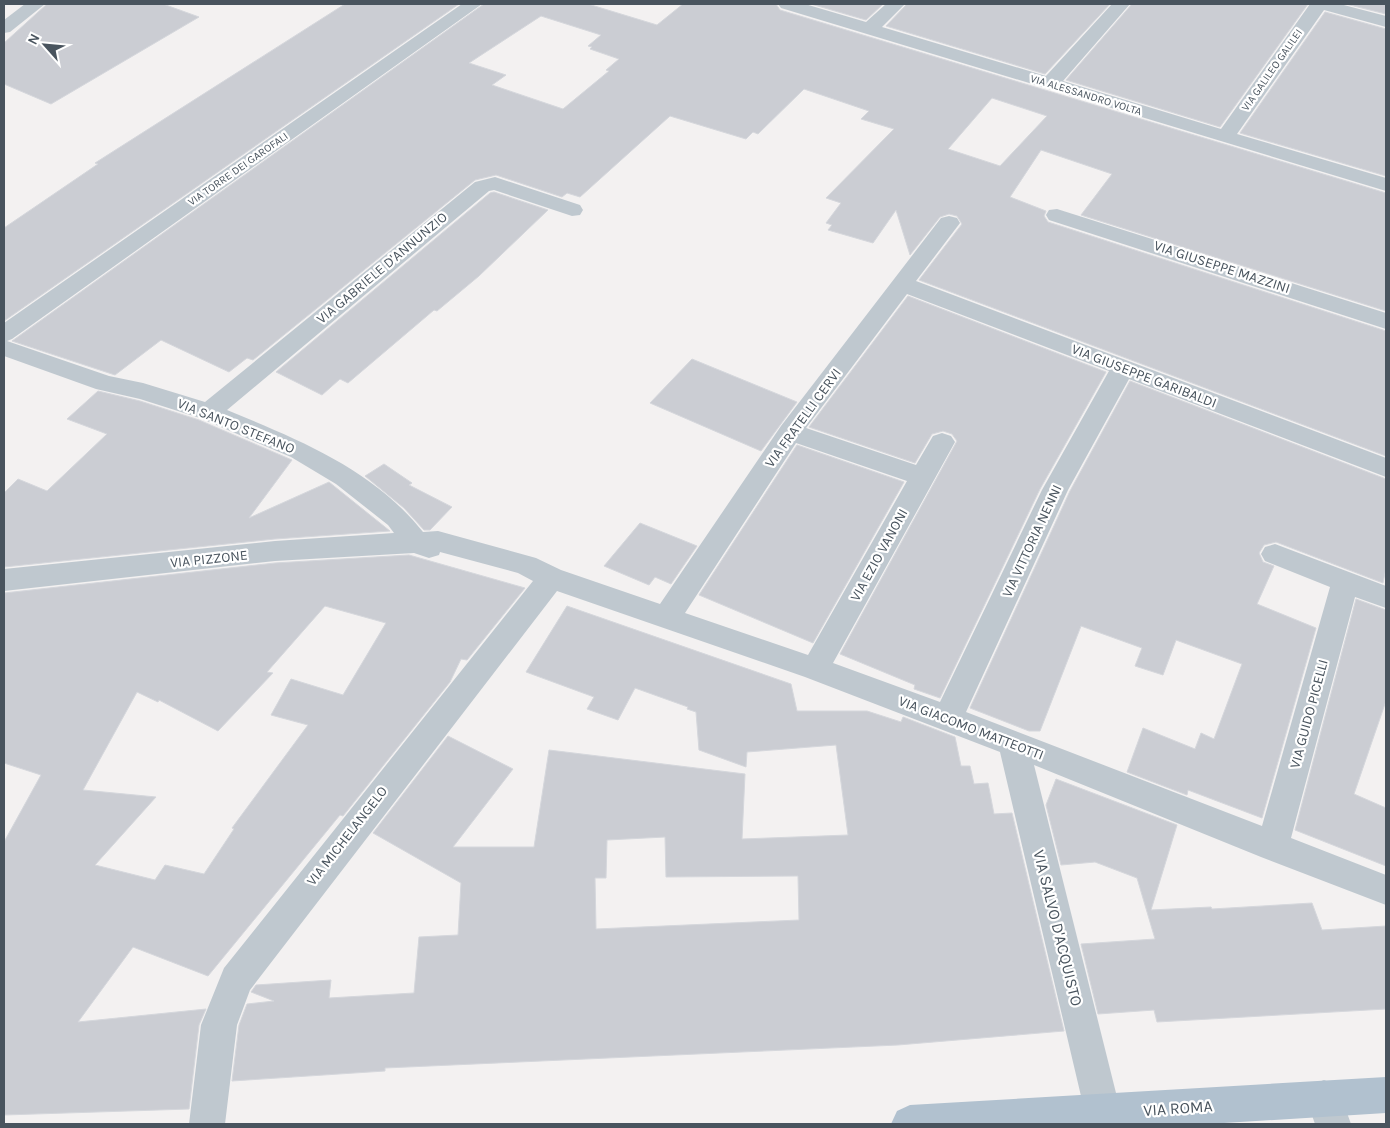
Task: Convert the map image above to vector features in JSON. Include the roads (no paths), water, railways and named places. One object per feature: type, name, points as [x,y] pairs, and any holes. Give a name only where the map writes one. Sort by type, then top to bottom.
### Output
[{"type":"main road","name":"VIA ROMA","points":[[910,1124],[1103,1112],[1328,1111],[1386,1095]]},
{"type":"street","points":[[7,24],[36,4]]},
{"type":"street","name":"VIA TORRE DEI GAROFALI","points":[[4,334],[473,4]]},
{"type":"street","name":"VIA ALESSANDRO VOLTA","points":[[787,4],[1386,185]]},
{"type":"street","points":[[869,29],[896,4]]},
{"type":"street","points":[[1050,84],[1121,4]]},
{"type":"street","points":[[1320,4],[1386,22]]},
{"type":"street","name":"VIA GALILEO GALILEI","points":[[1225,137],[1320,4]]},
{"type":"street","name":"VIA GABRIELE D'ANNUNZIO","points":[[209,412],[482,186],[495,183],[572,210]]},
{"type":"street","name":"VIA GIUSEPPE MAZZINI","points":[[1057,215],[1386,321]]},
{"type":"street","name":"VIA FRATELLI CERVI","points":[[665,619],[790,432],[949,223]]},
{"type":"street","name":"VIA GIUSEPPE GARIBALDI","points":[[902,284],[1386,468]]},
{"type":"street","name":"VIA SANTO STEFANO","points":[[4,348],[105,383],[143,391],[209,412],[300,452],[345,477],[397,518],[414,541]]},
{"type":"street","name":"VIA VITTORIA NENNI","points":[[948,718],[1056,490],[1122,369]]},
{"type":"street","points":[[790,432],[923,477]]},
{"type":"street","name":"VIA EZIO VANONI","points":[[815,669],[942,442]]},
{"type":"street","name":"VIA GIACOMO MATTEOTTI","points":[[414,541],[438,541],[526,565],[551,578],[665,619],[815,669],[948,718],[1272,847],[1386,890]]},
{"type":"street","name":"VIA PIZZONE","points":[[4,580],[275,551],[414,541]]},
{"type":"street","points":[[1275,554],[1386,597]]},
{"type":"street","name":"VIA MICHELANGELO","points":[[207,1124],[219,1025],[236,980],[551,578]]},
{"type":"street","name":"VIA GUIDO PICELLI","points":[[1272,847],[1346,580]]},
{"type":"street","name":"VIA SALVO D'ACQUISTO","points":[[1013,744],[1103,1112]]}]
